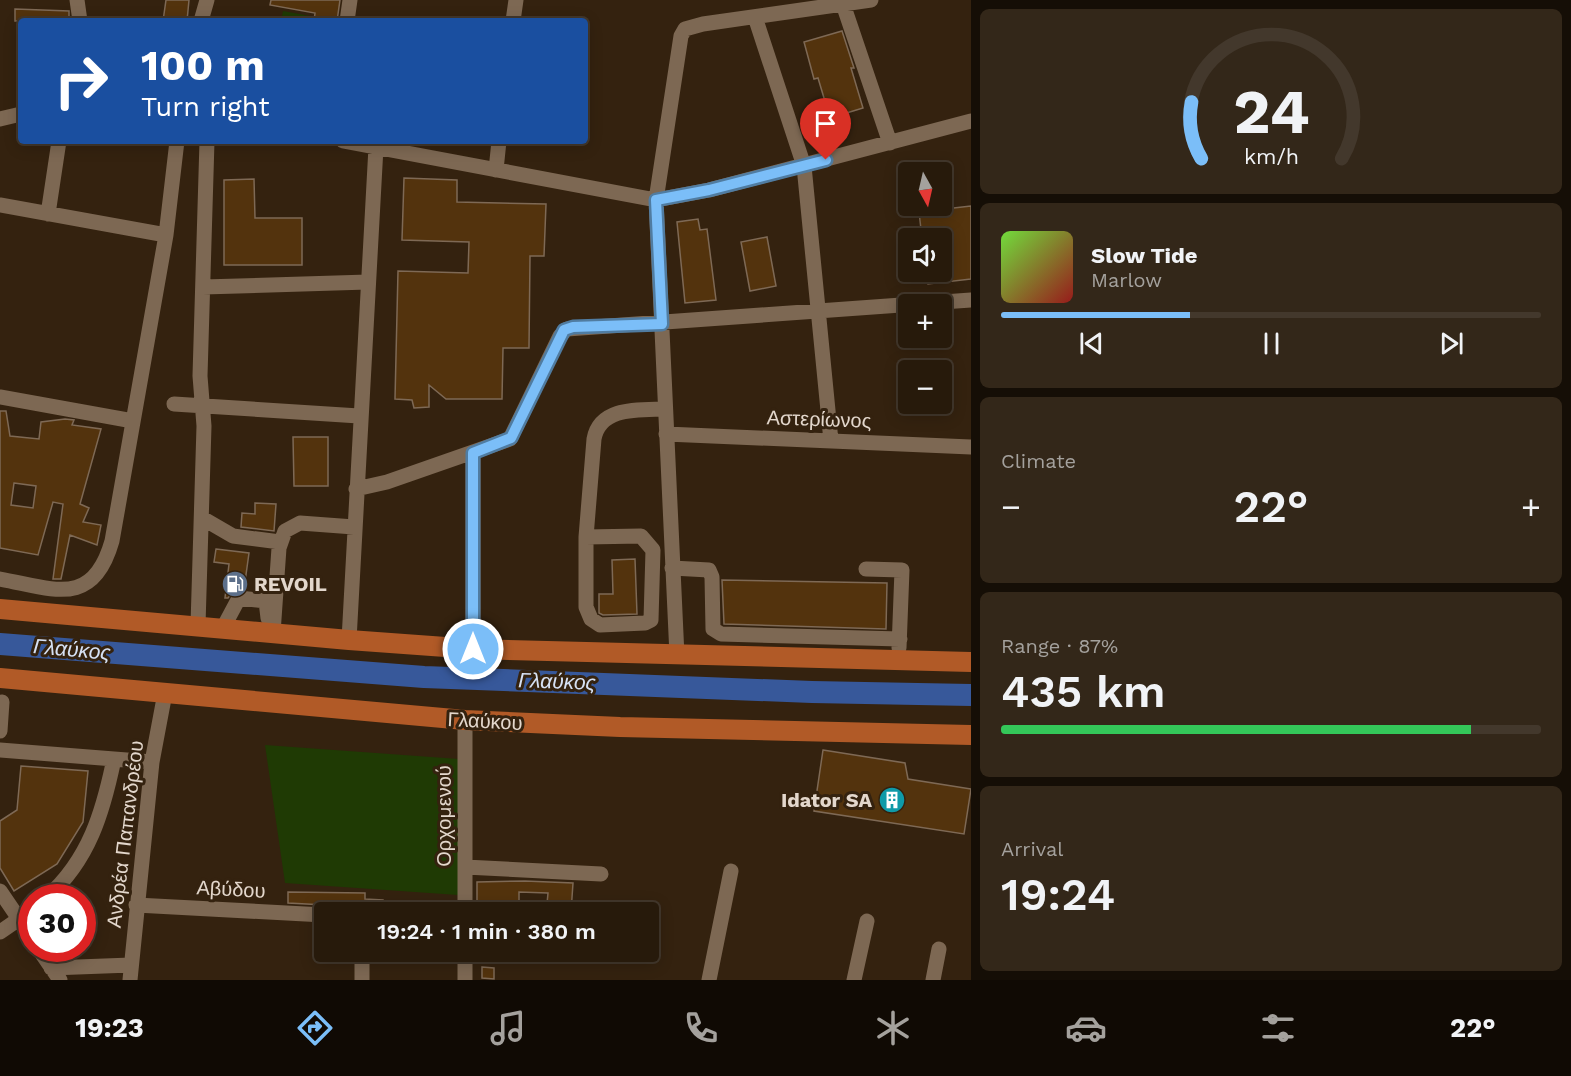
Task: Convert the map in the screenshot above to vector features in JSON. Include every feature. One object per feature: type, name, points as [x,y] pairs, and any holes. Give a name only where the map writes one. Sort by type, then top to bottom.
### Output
[{"type":"main road","points":[[0,609],[473,649],[971,662]]},
{"type":"main road","name":"Γλαύκου","points":[[0,678],[465,720],[620,727],[971,735]]},
{"type":"street","points":[[77,0],[80,18]]},
{"type":"street","points":[[202,18],[207,0]]},
{"type":"street","points":[[347,18],[350,0]]},
{"type":"street","points":[[513,18],[516,0]]},
{"type":"street","points":[[677,656],[656,200],[682,32],[702,24],[871,0]]},
{"type":"street","points":[[843,4],[890,143]]},
{"type":"street","points":[[756,17],[804,166],[831,441]]},
{"type":"street","points":[[0,119],[18,115]]},
{"type":"street","points":[[360,144],[656,200],[709,190],[971,121]]},
{"type":"street","points":[[48,214],[59,144]]},
{"type":"street","points":[[0,579],[67,589],[89,583],[100,571],[112,541],[166,235],[177,144]]},
{"type":"street","points":[[198,625],[203,406],[200,376],[207,144]]},
{"type":"street","points":[[496,170],[499,144]]},
{"type":"street","points":[[349,640],[359,416],[376,147]]},
{"type":"street","points":[[0,206],[166,235]]},
{"type":"street","points":[[203,287],[368,282]]},
{"type":"street","points":[[356,489],[375,486],[511,438],[564,330],[573,327],[662,324],[819,310],[971,300]]},
{"type":"street","points":[[0,397],[133,421]]},
{"type":"street","points":[[174,404],[359,416]]},
{"type":"street","points":[[586,537],[641,536],[648,542],[653,550],[653,615],[651,620],[645,623],[600,624],[591,619],[586,607],[586,537],[594,439],[597,429],[606,419],[619,412],[665,409]]},
{"type":"street","name":"Αστερίωνος","points":[[666,434],[971,447]]},
{"type":"street","points":[[473,453],[473,649]]},
{"type":"street","points":[[202,518],[233,536],[280,542]]},
{"type":"street","points":[[272,633],[280,542],[285,531],[294,524],[354,527]]},
{"type":"street","points":[[672,568],[709,570],[712,577],[713,629],[721,634],[900,639]]},
{"type":"street","points":[[866,569],[902,570],[899,660]]},
{"type":"street","points":[[223,628],[239,598],[266,601],[272,633]]},
{"type":"street","points":[[653,615],[675,614]]},
{"type":"street","name":"Ανδρέα Παπανδρέου","points":[[130,972],[152,762],[165,693]]},
{"type":"street","points":[[0,731],[2,702]]},
{"type":"street","name":"Ορχομενού","points":[[465,720],[465,902]]},
{"type":"street","points":[[0,750],[152,762]]},
{"type":"street","points":[[61,884],[68,877],[86,849],[105,800],[114,759]]},
{"type":"street","points":[[465,867],[601,874]]},
{"type":"street","points":[[709,980],[732,871]]},
{"type":"street","points":[[0,891],[18,908]]},
{"type":"street","name":"Αβύδου","points":[[136,905],[314,914]]},
{"type":"street","points":[[0,932],[18,920]]},
{"type":"street","points":[[854,980],[867,921]]},
{"type":"street","points":[[933,980],[939,949]]},
{"type":"street","points":[[362,962],[362,980]]},
{"type":"street","points":[[465,962],[465,980]]},
{"type":"street","points":[[56,974],[130,972]]},
{"type":"green space","points":[[283,11],[310,16],[310,18],[282,18]]},
{"type":"green space","points":[[265,745],[459,759],[458,895],[285,883]]},
{"type":"building","points":[[166,0],[189,0],[187,18],[163,18]]},
{"type":"building","points":[[271,0],[340,0],[337,18],[314,18],[315,13],[270,5]]},
{"type":"building","points":[[15,9],[69,11],[69,18],[18,18],[18,21],[15,21]]},
{"type":"building","points":[[842,31],[854,68],[851,68],[863,108],[830,118],[818,78],[814,79],[804,42]]},
{"type":"building","points":[[404,178],[457,180],[457,202],[546,204],[544,256],[530,256],[529,348],[503,348],[502,399],[446,399],[429,385],[429,407],[414,408],[412,400],[395,399],[398,271],[468,273],[469,242],[402,240]]},
{"type":"building","points":[[254,179],[255,218],[302,218],[302,265],[224,265],[224,180]]},
{"type":"building","points":[[971,206],[971,279],[952,281],[952,228],[921,228],[919,216],[952,216],[952,208]]},
{"type":"building","points":[[698,219],[700,230],[707,229],[716,300],[685,303],[677,222]]},
{"type":"building","points":[[767,237],[776,286],[750,291],[741,242]]},
{"type":"building","points":[[0,411],[6,411],[10,436],[39,439],[41,422],[65,419],[74,420],[72,425],[101,429],[80,504],[89,508],[83,522],[101,525],[97,545],[70,535],[61,579],[53,579],[63,504],[53,502],[38,555],[0,548]],"holes":[[[14,483],[36,486],[33,508],[11,505]]]},
{"type":"building","points":[[293,437],[328,437],[328,486],[294,486]]},
{"type":"building","points":[[255,503],[276,504],[274,531],[241,527],[242,513],[255,514]]},
{"type":"building","points":[[216,549],[249,553],[244,589],[234,590],[228,598],[225,598],[229,564],[214,562]]},
{"type":"building","points":[[635,559],[637,614],[603,615],[599,613],[599,594],[613,594],[612,560]]},
{"type":"building","points":[[722,580],[887,583],[886,629],[724,624]]},
{"type":"building","name":"Idator SA","points":[[823,750],[905,763],[908,779],[971,789],[964,834],[814,811]]},
{"type":"building","points":[[21,766],[88,771],[83,822],[57,864],[25,884],[18,884],[18,888],[14,891],[0,868],[0,821],[17,810]]},
{"type":"building","points":[[477,882],[573,883],[572,902],[547,902],[548,893],[519,892],[519,902],[477,902]]},
{"type":"building","points":[[288,892],[365,893],[365,899],[383,900],[383,902],[314,902],[314,904],[288,903]]},
{"type":"building","points":[[482,967],[494,968],[494,979],[482,978]]},
{"type":"waterway","name":"Γλαύκος","points":[[0,644],[424,677],[812,692],[971,695]]},
{"type":"place","name":"REVOIL","points":[[235,584]]},
{"type":"place","name":"Idator SA","points":[[892,800]]},
{"type":"route","points":[[473,649],[473,453],[511,438],[564,330],[573,327],[662,324],[656,200],[709,190],[826,160]]}]
